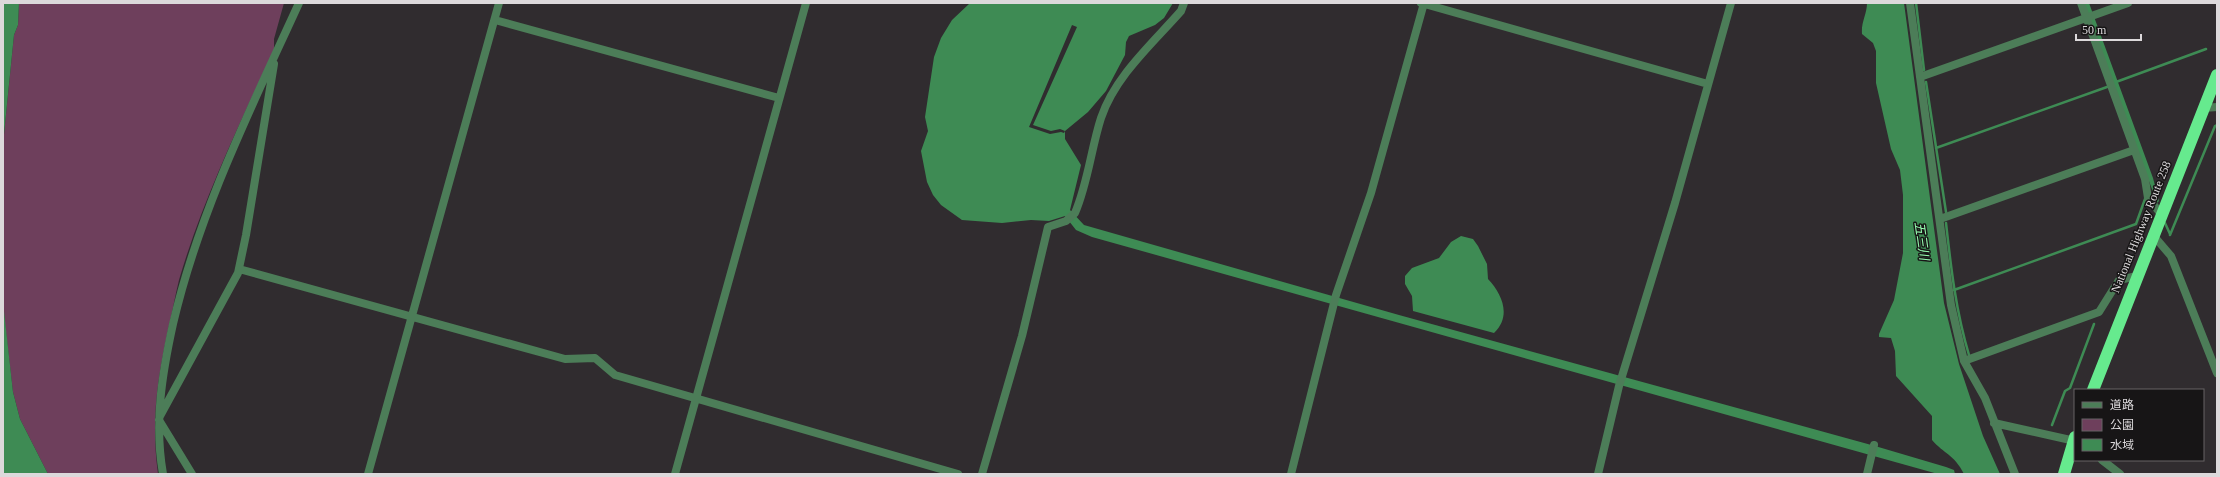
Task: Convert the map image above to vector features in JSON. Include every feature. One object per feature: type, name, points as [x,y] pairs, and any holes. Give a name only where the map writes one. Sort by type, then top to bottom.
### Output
[{"type":"highway","name":"National Highway Route 258","points":[[2093,389],[2136,276],[2217,75]]},
{"type":"highway","points":[[2064,474],[2074,443]]},
{"type":"street","points":[[163,474],[159,451],[158,419],[162,379],[188,267],[199,231],[228,162],[299,3]]},
{"type":"street","points":[[368,474],[438,216],[499,3]]},
{"type":"street","points":[[675,474],[806,3]]},
{"type":"street","points":[[982,474],[1022,336],[1048,227],[1066,221],[1075,213],[1101,118],[1112,94],[1129,70],[1181,11],[1184,3]]},
{"type":"street","points":[[1291,474],[1336,295],[1371,193],[1423,3],[1708,84]]},
{"type":"street","points":[[1598,474],[1622,376],[1731,3]]},
{"type":"street","points":[[1910,3],[1951,305],[1964,360],[1985,398],[2015,474]]},
{"type":"street","points":[[2081,3],[2090,17],[2145,179],[2148,198],[2161,214]]},
{"type":"street","points":[[1920,77],[2128,3]]},
{"type":"street","points":[[495,20],[779,98]]},
{"type":"street","points":[[158,419],[239,269],[276,54]]},
{"type":"street","points":[[2204,108],[2217,107]]},
{"type":"street","points":[[1940,219],[2134,150]]},
{"type":"street","points":[[2153,235],[2164,247],[2175,266],[2217,373]]},
{"type":"street","points":[[239,269],[565,359],[595,358],[615,375],[958,474]]},
{"type":"street","points":[[1964,360],[2099,312],[2119,280],[2136,276]]},
{"type":"street","points":[[158,419],[192,474]]},
{"type":"street","points":[[1994,423],[2074,440]]},
{"type":"street","points":[[1867,474],[1873,446]]},
{"type":"street","points":[[2103,461],[2120,474]]},
{"type":"green space","points":[[19,3],[284,3],[274,39],[274,50],[210,192],[179,280],[164,349],[156,402],[155,436],[158,474],[48,474],[20,419],[13,392],[4,315],[3,144],[14,35],[18,25]]},
{"type":"water","points":[[3,3],[19,3],[18,25],[14,35],[3,144]]},
{"type":"water","points":[[970,3],[1173,3],[1164,18],[1155,25],[1129,36],[1126,42],[1125,55],[1106,91],[1088,112],[1065,131],[1065,139],[1081,165],[1070,210],[1084,225],[1399,315],[1875,446],[1946,467],[1954,470],[1955,474],[1938,474],[1092,237],[1076,230],[1065,216],[1049,221],[1031,220],[1002,223],[962,220],[941,205],[933,195],[927,182],[921,151],[928,131],[925,117],[934,57],[941,38],[952,20]]},
{"type":"water","name":"五三川","points":[[1867,3],[1904,3],[1944,303],[1959,364],[1983,436],[2000,474],[1964,474],[1953,458],[1932,440],[1932,416],[1896,376],[1895,351],[1891,338],[1879,337],[1894,300],[1903,253],[1903,195],[1900,170],[1891,149],[1876,83],[1876,51],[1873,43],[1862,34],[1862,26]]},
{"type":"water","points":[[2084,3],[2089,3],[2153,178],[2159,201],[2157,203]]},
{"type":"water","points":[[1461,236],[1473,239],[1478,246],[1487,264],[1488,279],[1501,298],[1504,312],[1503,320],[1494,333],[1413,311],[1412,296],[1405,284],[1405,276],[1412,268],[1439,258],[1451,242]]},
{"type":"water","points":[[3,302],[13,392],[20,419],[48,474],[3,474]]},
{"type":"pier","points":[[1072,25],[1077,27],[1033,125],[1051,131],[1060,129],[1065,131],[1064,133],[1061,132],[1050,134],[1029,127]]},
{"type":"waterway","points":[[1916,3],[1924,70]]},
{"type":"waterway","points":[[2116,82],[2206,49]]},
{"type":"waterway","points":[[1926,82],[1946,212]]},
{"type":"waterway","points":[[1936,148],[2107,87]]},
{"type":"waterway","points":[[2170,235],[2215,126],[2217,125]]},
{"type":"waterway","points":[[1954,290],[2136,224],[2145,199]]},
{"type":"waterway","points":[[1946,223],[1957,306],[1969,355]]},
{"type":"waterway","points":[[2165,223],[2170,234]]},
{"type":"waterway","points":[[2052,425],[2065,391],[2070,388],[2094,324]]}]
